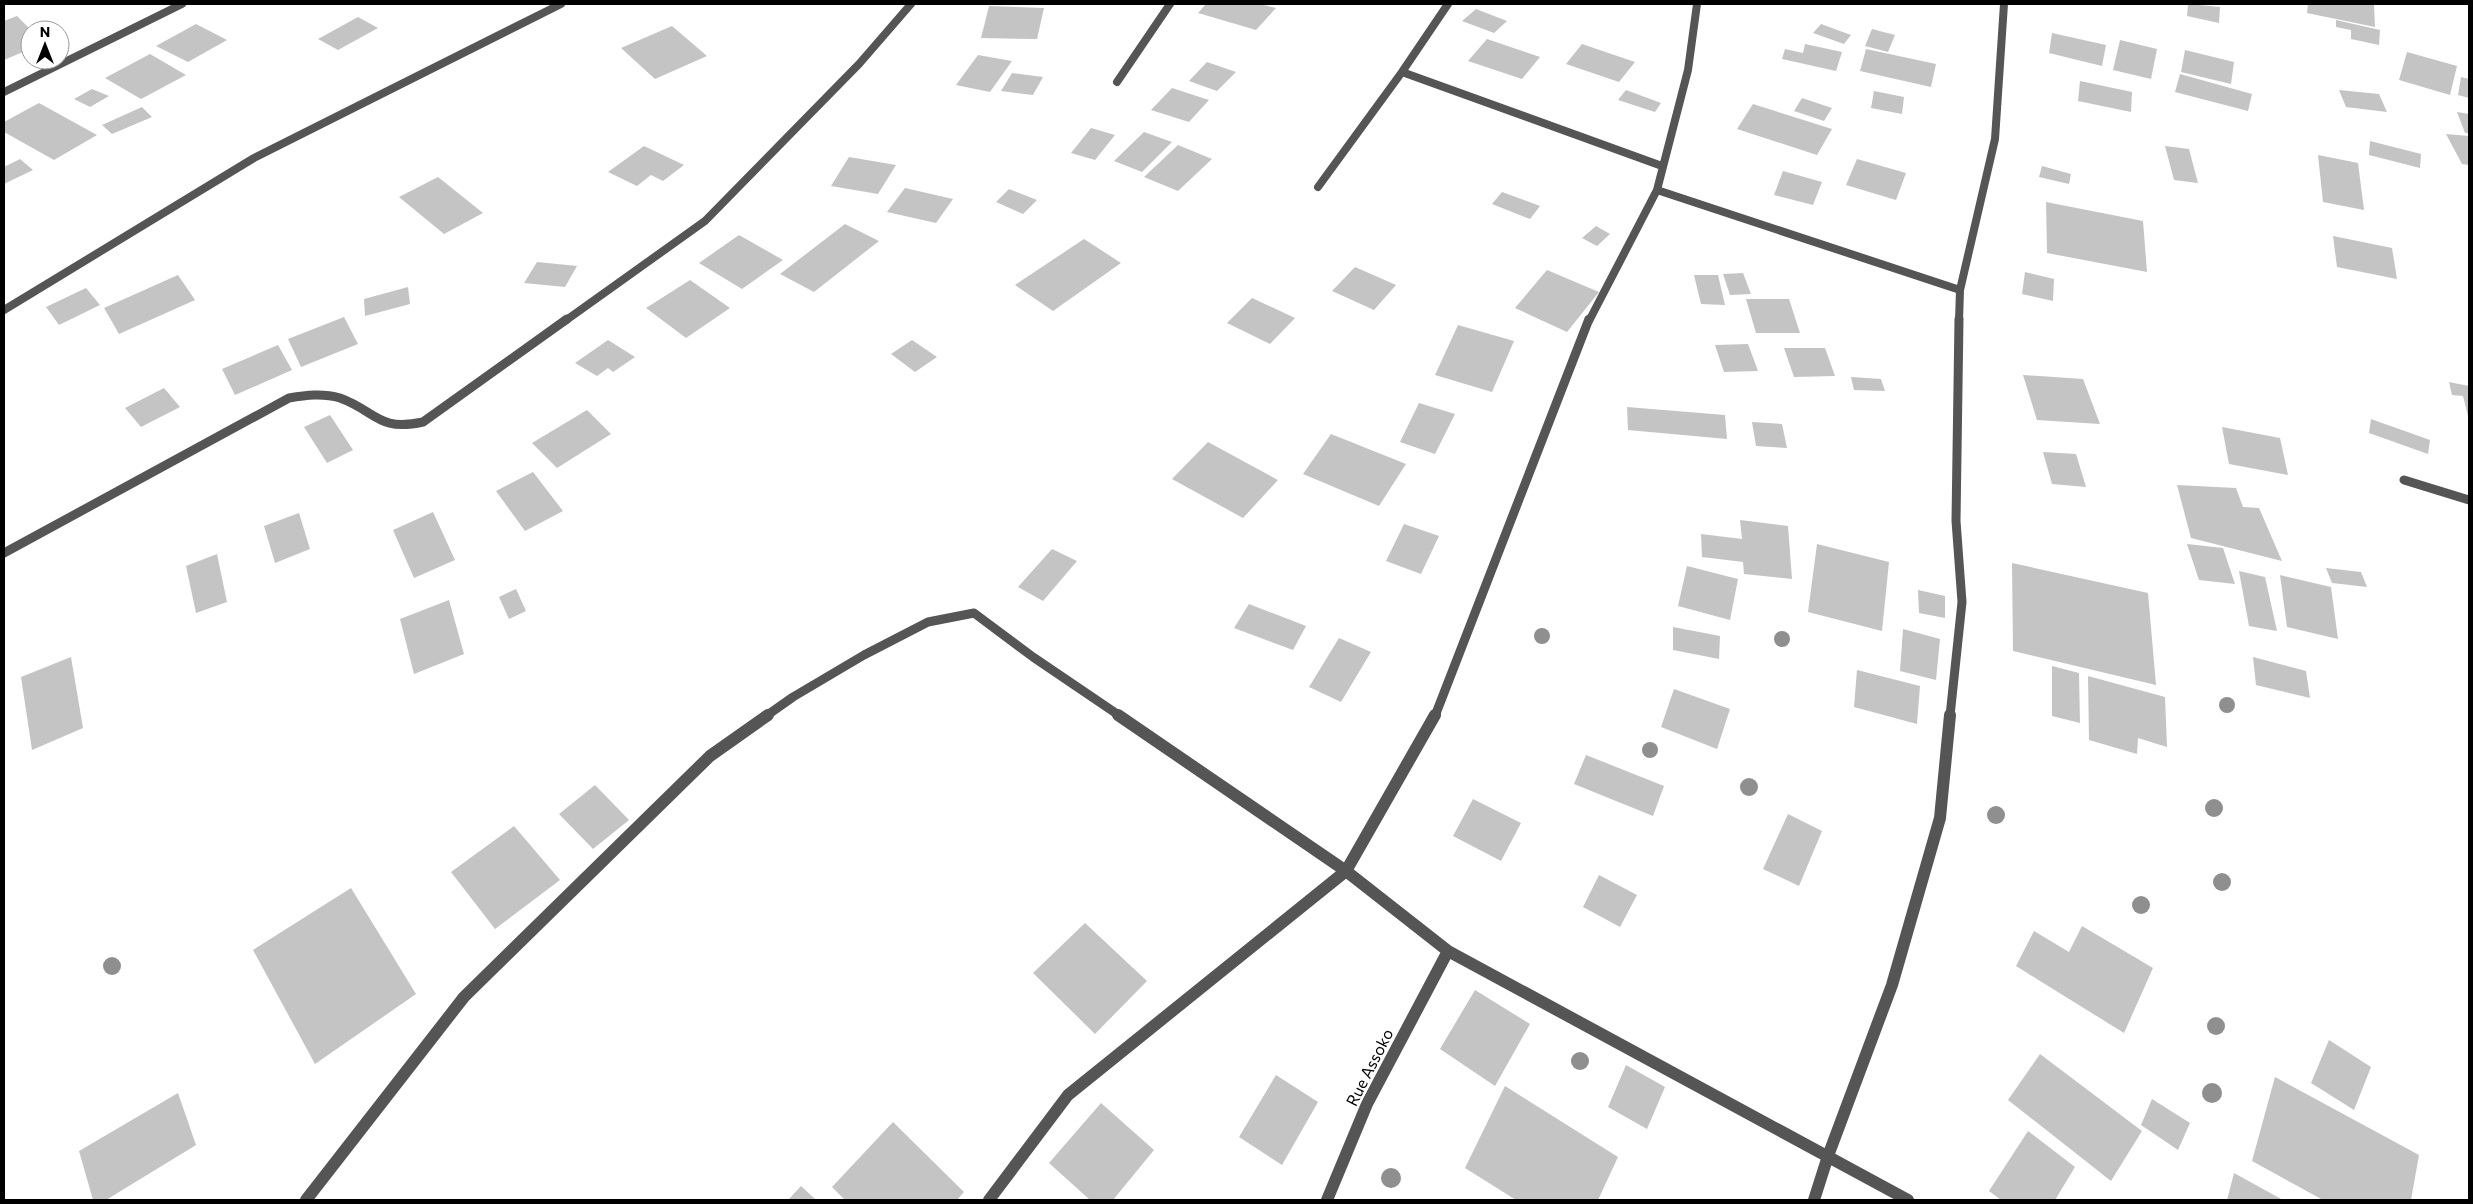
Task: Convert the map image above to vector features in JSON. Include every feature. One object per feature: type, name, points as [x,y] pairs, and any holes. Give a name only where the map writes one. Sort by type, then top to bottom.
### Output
[{"type":"street","points":[[4,92],[182,4]]},
{"type":"street","points":[[4,310],[254,158],[561,4]]},
{"type":"street","points":[[4,553],[289,398],[316,394],[339,398],[391,427],[407,427],[423,422],[705,221],[859,64],[911,4]]},
{"type":"street","points":[[1117,82],[1154,23],[1170,4]]},
{"type":"street","points":[[1318,187],[1402,72],[1448,4]]},
{"type":"street","points":[[989,1200],[1068,1095],[1346,870],[1434,718],[1589,320],[1657,190],[1688,70],[1697,4]]},
{"type":"street","points":[[1814,1200],[1828,1156],[1892,985],[1940,818],[1962,602],[1956,521],[1960,290],[1994,139],[2004,4]]},
{"type":"street","points":[[1402,72],[1662,166]]},
{"type":"street","points":[[1657,190],[1960,290]]},
{"type":"street","points":[[2404,480],[2469,500]]},
{"type":"street","points":[[306,1200],[464,997],[710,756],[793,697],[864,655],[928,622],[974,614],[1033,657],[1346,870],[1448,951],[1908,1200]]},
{"type":"street","name":"Rue Assoko","points":[[1327,1200],[1367,1104],[1448,951]]},
{"type":"building","points":[[1206,4],[1260,4],[1276,8],[1256,30],[1198,13]]},
{"type":"building","points":[[2188,4],[2220,7],[2219,23],[2187,16]]},
{"type":"building","points":[[2308,4],[2374,4],[2375,27],[2307,13]]},
{"type":"building","points":[[989,6],[1044,8],[1037,39],[981,38]]},
{"type":"building","points":[[1476,9],[1507,21],[1494,33],[1462,21]]},
{"type":"building","points":[[17,16],[21,20],[20,53],[4,60],[4,21]]},
{"type":"building","points":[[358,17],[378,28],[338,50],[318,39]]},
{"type":"building","points":[[2336,20],[2380,30],[2379,45],[2351,39],[2351,30],[2336,27]]},
{"type":"building","points":[[196,24],[227,40],[188,62],[156,46]]},
{"type":"building","points":[[1821,24],[1851,35],[1844,44],[1813,33]]},
{"type":"building","points":[[672,26],[707,56],[655,79],[621,48]]},
{"type":"building","points":[[1872,29],[1895,35],[1888,52],[1865,46]]},
{"type":"building","points":[[2052,33],[2106,45],[2102,66],[2049,53]]},
{"type":"building","points":[[1487,39],[1540,57],[1522,79],[1468,61]]},
{"type":"building","points":[[2120,40],[2157,49],[2151,79],[2113,70]]},
{"type":"building","points":[[1582,44],[1635,62],[1619,82],[1566,64]]},
{"type":"building","points":[[1805,44],[1842,52],[1836,71],[1782,59],[1785,49],[1803,53]]},
{"type":"building","points":[[1866,49],[1936,64],[1931,87],[1860,71]]},
{"type":"building","points":[[2185,50],[2234,62],[2231,84],[2181,72]]},
{"type":"building","points":[[2407,52],[2457,66],[2450,95],[2399,80]]},
{"type":"building","points":[[150,54],[186,75],[141,99],[105,78]]},
{"type":"building","points":[[978,55],[1012,61],[990,92],[956,85]]},
{"type":"building","points":[[1207,62],[1236,72],[1217,91],[1189,81]]},
{"type":"building","points":[[1012,73],[1043,77],[1033,95],[1001,91]]},
{"type":"building","points":[[2180,74],[2252,94],[2248,111],[2175,92]]},
{"type":"building","points":[[2461,77],[2469,79],[2469,98],[2458,95]]},
{"type":"building","points":[[2080,81],[2132,92],[2131,112],[2078,101]]},
{"type":"building","points":[[1172,88],[1209,100],[1189,122],[1151,110]]},
{"type":"building","points":[[92,89],[109,96],[90,107],[74,99]]},
{"type":"building","points":[[1626,90],[1661,103],[1655,112],[1618,100]]},
{"type":"building","points":[[2339,90],[2379,94],[2387,112],[2346,107]]},
{"type":"building","points":[[1874,91],[1904,97],[1902,114],[1871,108]]},
{"type":"building","points":[[1802,98],[1832,108],[1824,121],[1794,111]]},
{"type":"building","points":[[39,103],[97,135],[54,160],[4,132],[4,122]]},
{"type":"building","points":[[1753,104],[1832,129],[1817,155],[1737,129]]},
{"type":"building","points":[[142,107],[152,117],[112,134],[102,125]]},
{"type":"building","points":[[2457,112],[2469,114],[2469,133],[2465,133]]},
{"type":"building","points":[[1091,128],[1115,135],[1095,160],[1071,153]]},
{"type":"building","points":[[1144,132],[1172,142],[1142,172],[1114,161]]},
{"type":"building","points":[[2446,134],[2469,136],[2469,165],[2462,164]]},
{"type":"building","points":[[2370,141],[2421,154],[2420,168],[2369,155]]},
{"type":"building","points":[[1178,145],[1212,159],[1178,191],[1144,177]]},
{"type":"building","points":[[644,146],[684,165],[663,181],[651,175],[637,186],[608,172]]},
{"type":"building","points":[[2165,146],[2189,149],[2198,183],[2174,180]]},
{"type":"building","points":[[2318,155],[2358,163],[2364,210],[2323,202]]},
{"type":"building","points":[[849,157],[896,165],[878,194],[831,186]]},
{"type":"building","points":[[20,159],[33,170],[4,184],[4,167]]},
{"type":"building","points":[[1857,159],[1906,173],[1896,200],[1846,185]]},
{"type":"building","points":[[2042,166],[2071,174],[2069,184],[2039,177]]},
{"type":"building","points":[[1783,171],[1822,182],[1813,205],[1774,195]]},
{"type":"building","points":[[438,177],[483,213],[444,234],[399,197]]},
{"type":"building","points":[[905,188],[953,199],[936,223],[887,212]]},
{"type":"building","points":[[1009,189],[1037,200],[1023,214],[996,202]]},
{"type":"building","points":[[1502,192],[1540,206],[1530,219],[1492,204]]},
{"type":"building","points":[[2046,202],[2143,221],[2147,272],[2047,253]]},
{"type":"building","points":[[845,224],[879,241],[814,292],[780,274]]},
{"type":"building","points":[[1596,226],[1610,234],[1597,246],[1582,238]]},
{"type":"building","points":[[739,235],[783,260],[742,289],[699,263]]},
{"type":"building","points":[[2333,236],[2392,248],[2397,279],[2337,267]]},
{"type":"building","points":[[1084,239],[1121,263],[1053,311],[1015,285]]},
{"type":"building","points":[[537,262],[577,266],[565,287],[524,283]]},
{"type":"building","points":[[1355,267],[1396,285],[1374,310],[1332,291]]},
{"type":"building","points":[[1547,270],[1599,292],[1567,332],[1515,308]]},
{"type":"building","points":[[2025,272],[2054,279],[2053,301],[2022,294]]},
{"type":"building","points":[[1743,273],[1751,294],[1730,295],[1723,274]]},
{"type":"building","points":[[178,275],[195,300],[119,334],[104,308]]},
{"type":"building","points":[[1694,275],[1718,275],[1725,305],[1701,304]]},
{"type":"building","points":[[690,280],[730,308],[686,338],[646,308]]},
{"type":"building","points":[[408,287],[410,304],[365,316],[364,299]]},
{"type":"building","points":[[86,288],[100,305],[59,325],[46,307]]},
{"type":"building","points":[[1252,298],[1295,318],[1270,344],[1227,323]]},
{"type":"building","points":[[1746,299],[1789,299],[1800,333],[1756,333]]},
{"type":"building","points":[[344,317],[358,344],[301,367],[288,339]]},
{"type":"building","points":[[1458,325],[1514,341],[1492,392],[1435,375]]},
{"type":"building","points":[[608,340],[635,357],[613,372],[608,368],[597,376],[575,363]]},
{"type":"building","points":[[912,340],[937,357],[915,372],[891,354]]},
{"type":"building","points":[[1748,344],[1758,371],[1724,372],[1715,345]]},
{"type":"building","points":[[278,345],[292,370],[235,395],[222,369]]},
{"type":"building","points":[[1784,348],[1825,348],[1835,376],[1794,377]]},
{"type":"building","points":[[2023,375],[2083,379],[2100,424],[2037,420]]},
{"type":"building","points":[[1851,377],[1881,379],[1885,391],[1854,390]]},
{"type":"building","points":[[2449,382],[2469,386],[2469,420],[2463,396],[2452,395]]},
{"type":"building","points":[[164,388],[180,407],[141,427],[125,408]]},
{"type":"building","points":[[1419,403],[1455,414],[1435,454],[1400,442]]},
{"type":"building","points":[[1627,407],[1725,415],[1727,439],[1628,430]]},
{"type":"building","points":[[587,410],[611,434],[557,468],[532,443]]},
{"type":"building","points":[[330,415],[353,450],[327,463],[304,427]]},
{"type":"building","points":[[2371,419],[2430,440],[2428,454],[2369,433]]},
{"type":"building","points":[[1752,422],[1782,424],[1787,448],[1756,446]]},
{"type":"building","points":[[2222,427],[2280,438],[2288,475],[2229,464]]},
{"type":"building","points":[[1331,434],[1406,464],[1379,506],[1303,474]]},
{"type":"building","points":[[1208,442],[1278,480],[1243,518],[1172,479]]},
{"type":"building","points":[[2043,452],[2076,454],[2086,487],[2052,484]]},
{"type":"building","points":[[533,472],[563,511],[525,531],[496,491]]},
{"type":"building","points":[[2177,485],[2236,488],[2243,507],[2259,508],[2282,561],[2191,538]]},
{"type":"building","points":[[433,512],[455,560],[414,578],[393,530]]},
{"type":"building","points":[[299,513],[310,549],[275,563],[264,526]]},
{"type":"building","points":[[1740,520],[1788,526],[1792,579],[1744,574],[1743,562],[1702,557],[1701,534],[1742,539]]},
{"type":"building","points":[[1404,524],[1439,536],[1421,574],[1386,561]]},
{"type":"building","points":[[1817,544],[1889,562],[1882,631],[1808,612]]},
{"type":"building","points":[[2187,544],[2223,548],[2235,584],[2199,580]]},
{"type":"building","points":[[1052,549],[1077,561],[1043,601],[1018,587]]},
{"type":"building","points":[[217,554],[227,602],[196,613],[186,566]]},
{"type":"building","points":[[2012,563],[2148,593],[2156,685],[2013,651]]},
{"type":"building","points":[[1687,566],[1738,579],[1730,620],[1678,606]]},
{"type":"building","points":[[2326,568],[2361,572],[2367,587],[2332,583]]},
{"type":"building","points":[[2239,571],[2265,577],[2277,631],[2249,626]]},
{"type":"building","points":[[2280,575],[2331,587],[2338,639],[2287,627]]},
{"type":"building","points":[[516,589],[526,611],[509,619],[499,597]]},
{"type":"building","points":[[1918,590],[1945,596],[1945,618],[1919,613]]},
{"type":"building","points":[[449,600],[464,654],[414,674],[400,619]]},
{"type":"building","points":[[1249,604],[1306,626],[1293,650],[1234,628]]},
{"type":"building","points":[[1673,627],[1720,636],[1719,659],[1673,650]]},
{"type":"building","points":[[1903,629],[1940,639],[1936,680],[1900,671]]},
{"type":"building","points":[[1339,638],[1371,652],[1341,702],[1309,687]]},
{"type":"building","points":[[71,657],[83,728],[32,750],[21,677]]},
{"type":"building","points":[[2253,657],[2306,671],[2310,698],[2256,685]]},
{"type":"building","points":[[2052,666],[2079,673],[2080,723],[2052,716]]},
{"type":"building","points":[[1857,670],[1920,686],[1917,724],[1854,707]]},
{"type":"building","points":[[2088,676],[2165,697],[2167,747],[2138,738],[2137,754],[2089,740]]},
{"type":"building","points":[[1674,689],[1730,709],[1717,749],[1661,727]]},
{"type":"building","points":[[1586,755],[1664,786],[1653,816],[1574,784]]},
{"type":"building","points":[[595,785],[629,820],[593,849],[559,814]]},
{"type":"building","points":[[1473,799],[1521,823],[1501,861],[1453,836]]},
{"type":"building","points":[[1788,814],[1822,831],[1799,886],[1763,869]]},
{"type":"building","points":[[514,826],[560,880],[495,929],[451,872]]},
{"type":"building","points":[[1599,875],[1637,895],[1620,927],[1583,907]]},
{"type":"building","points":[[351,888],[416,994],[315,1064],[253,950]]},
{"type":"building","points":[[1085,923],[1147,981],[1095,1034],[1033,973]]},
{"type":"building","points":[[2082,926],[2153,968],[2124,1033],[2016,966],[2034,931],[2069,952]]},
{"type":"building","points":[[1475,990],[1530,1024],[1495,1086],[1440,1049]]},
{"type":"building","points":[[2329,1040],[2371,1067],[2354,1110],[2311,1083]]},
{"type":"building","points":[[2040,1054],[2142,1131],[2111,1181],[2008,1100]]},
{"type":"building","points":[[1626,1065],[1665,1087],[1647,1129],[1608,1107]]},
{"type":"building","points":[[1276,1075],[1318,1102],[1282,1165],[1239,1137]]},
{"type":"building","points":[[2275,1077],[2419,1155],[2411,1200],[2323,1200],[2252,1161]]},
{"type":"building","points":[[1505,1086],[1618,1157],[1598,1200],[1516,1200],[1465,1168]]},
{"type":"building","points":[[178,1093],[196,1145],[106,1200],[93,1200],[79,1151]]},
{"type":"building","points":[[2152,1099],[2190,1123],[2178,1150],[2141,1125]]},
{"type":"building","points":[[1101,1103],[1154,1150],[1113,1200],[1090,1200],[1049,1163]]},
{"type":"building","points":[[893,1122],[964,1192],[957,1200],[845,1200],[832,1187]]},
{"type":"building","points":[[2028,1131],[2075,1167],[2055,1200],[2001,1200],[1989,1191]]},
{"type":"building","points":[[2234,1173],[2283,1200],[2227,1200]]},
{"type":"building","points":[[801,1186],[816,1200],[788,1200]]}]
